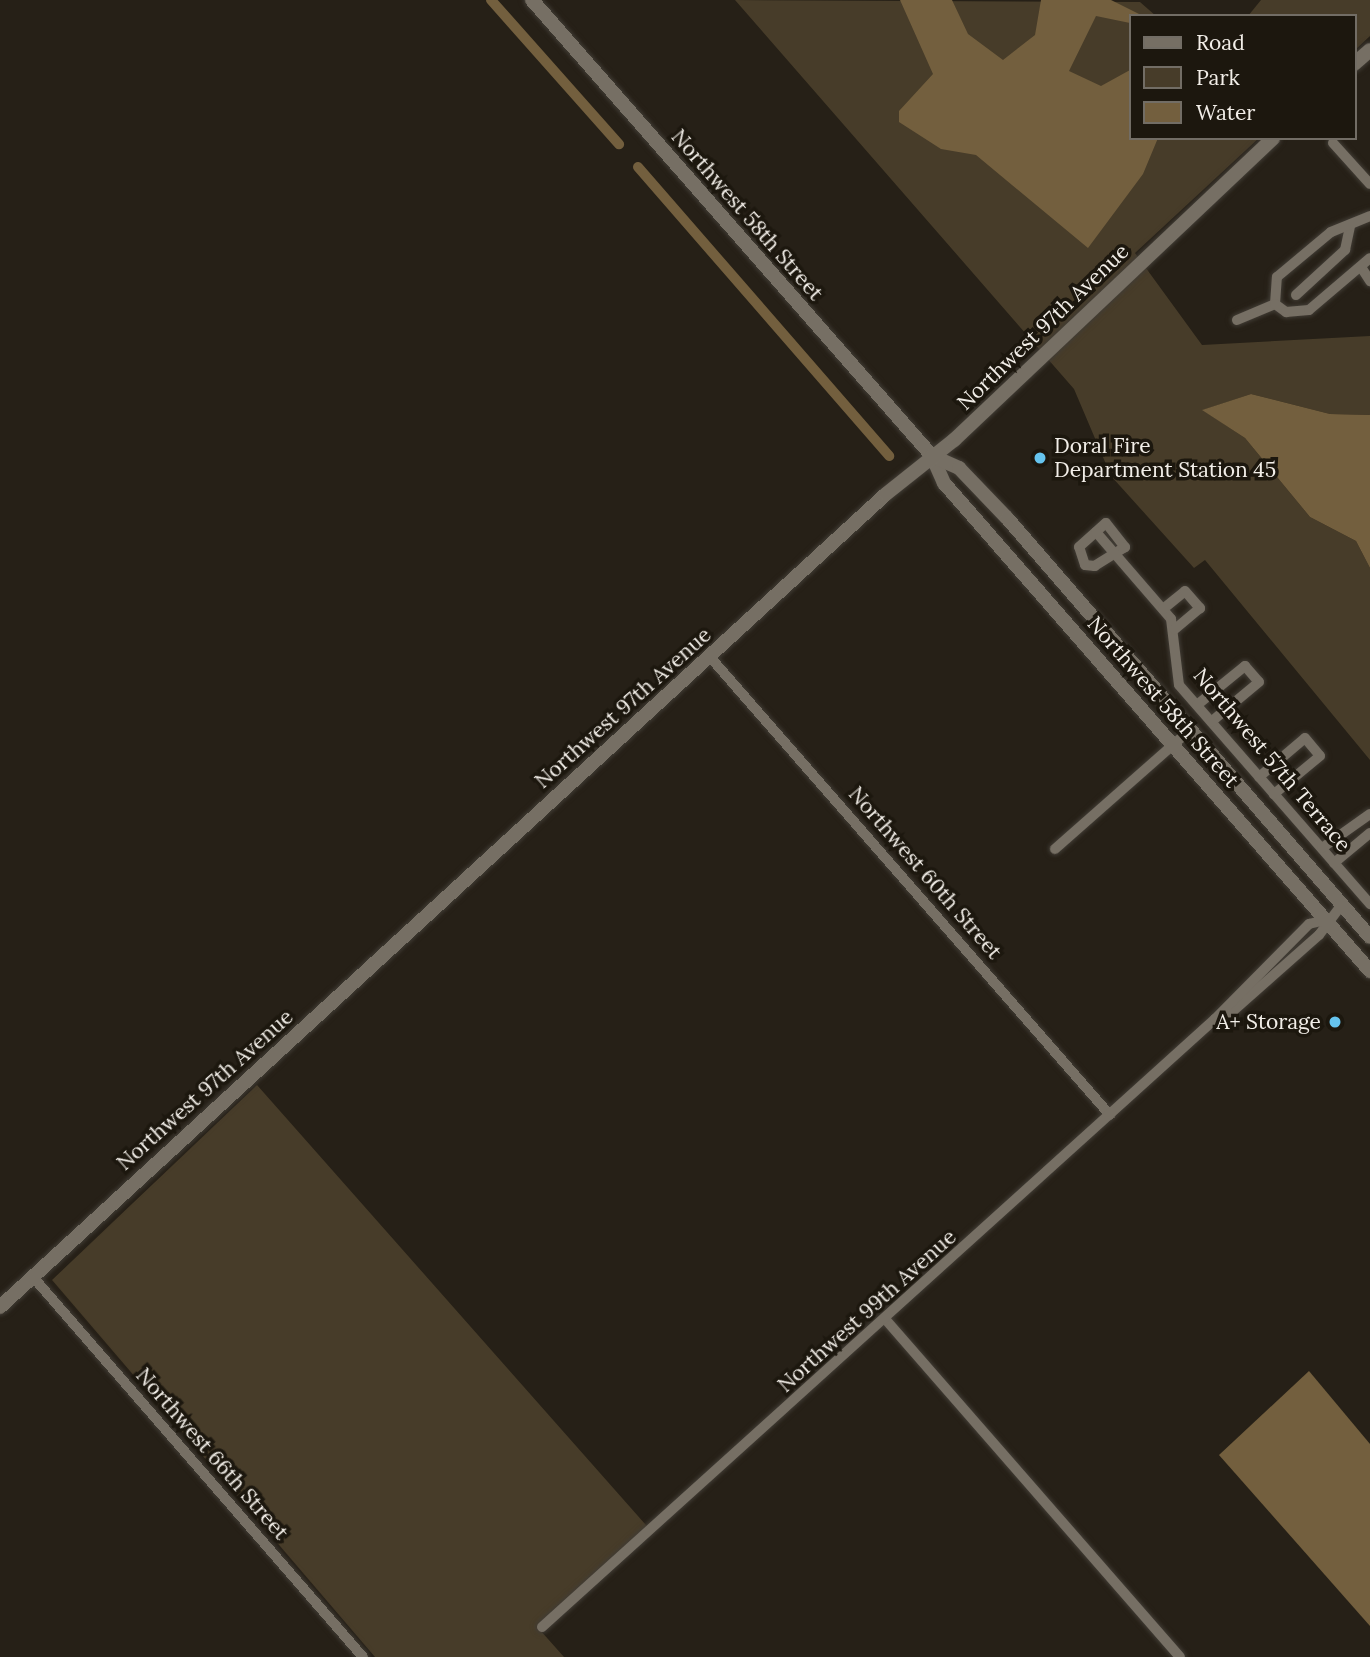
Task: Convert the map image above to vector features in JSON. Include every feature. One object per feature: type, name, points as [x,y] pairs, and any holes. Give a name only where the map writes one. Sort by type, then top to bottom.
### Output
[{"type":"street","name":"Northwest 58th Street","points":[[531,0],[932,456],[944,483],[1370,971]]},
{"type":"street","points":[[1356,62],[1370,50]]},
{"type":"street","name":"Northwest 97th Avenue","points":[[0,1307],[932,456],[1271,140]]},
{"type":"street","points":[[1333,144],[1370,184]]},
{"type":"street","points":[[1275,304],[1277,277],[1331,232],[1370,216]]},
{"type":"street","points":[[1296,295],[1345,250],[1350,226]]},
{"type":"street","points":[[1275,304],[1286,312],[1309,310],[1370,258]]},
{"type":"street","points":[[1360,267],[1370,281]]},
{"type":"street","points":[[1237,320],[1275,304]]},
{"type":"street","name":"Northwest 58th Street","points":[[932,456],[959,468],[987,497],[1370,937]]},
{"type":"street","points":[[1106,523],[1125,545],[1115,554],[1092,567],[1081,562],[1079,547],[1106,523]]},
{"type":"street","points":[[1115,554],[1163,610],[1175,629],[1200,608],[1185,591],[1163,610]]},
{"type":"street","name":"Northwest 57th Terrace","points":[[1175,629],[1175,675],[1196,705],[1370,904]]},
{"type":"street","name":"Northwest 60th Street","points":[[710,657],[1110,1115]]},
{"type":"street","points":[[1196,705],[1245,666],[1259,682],[1211,722]]},
{"type":"street","points":[[1055,849],[1189,731]]},
{"type":"street","points":[[1259,777],[1305,738],[1320,756],[1274,794]]},
{"type":"street","points":[[1322,848],[1370,814]]},
{"type":"street","points":[[1334,863],[1370,833]]},
{"type":"street","name":"Northwest 99th Avenue","points":[[542,1627],[886,1320],[1215,1019],[1233,1011],[1299,952],[1325,919],[1342,904]]},
{"type":"street","name":"Northwest 66th Street","points":[[33,1277],[363,1657]]},
{"type":"street","points":[[886,1320],[1180,1657]]},
{"type":"green space","points":[[735,0],[1140,2],[1154,14],[1128,14],[1128,140],[1257,140],[1135,253],[1202,345],[1370,336],[1370,415],[1330,414],[1251,394],[1203,410],[1245,438],[1310,517],[1356,541],[1370,568],[1370,760],[1205,560],[1194,568],[1111,476],[1074,389]]},
{"type":"green space","points":[[1261,0],[1370,0],[1370,36],[1356,49],[1356,14],[1250,14]]},
{"type":"green space","points":[[257,1085],[653,1533],[540,1630],[564,1657],[375,1657],[52,1280]]},
{"type":"water","points":[[900,0],[952,0],[968,34],[1003,60],[1035,35],[1041,0],[1111,0],[1139,14],[1128,14],[1128,23],[1096,16],[1069,71],[1101,86],[1128,71],[1128,140],[1157,140],[1143,174],[1088,248],[976,155],[941,149],[899,122],[899,111],[933,74]]},
{"type":"water","points":[[1251,394],[1330,414],[1370,415],[1370,568],[1356,541],[1310,517],[1245,438],[1202,410]]},
{"type":"water","points":[[1309,1371],[1370,1444],[1370,1626],[1219,1455]]},
{"type":"waterway","points":[[491,0],[619,144]]},
{"type":"waterway","points":[[638,167],[889,456]]},
{"type":"place","name":"Doral Fire Department Station 45","points":[[1040,458]]},
{"type":"place","name":"A+ Storage","points":[[1335,1022]]}]
